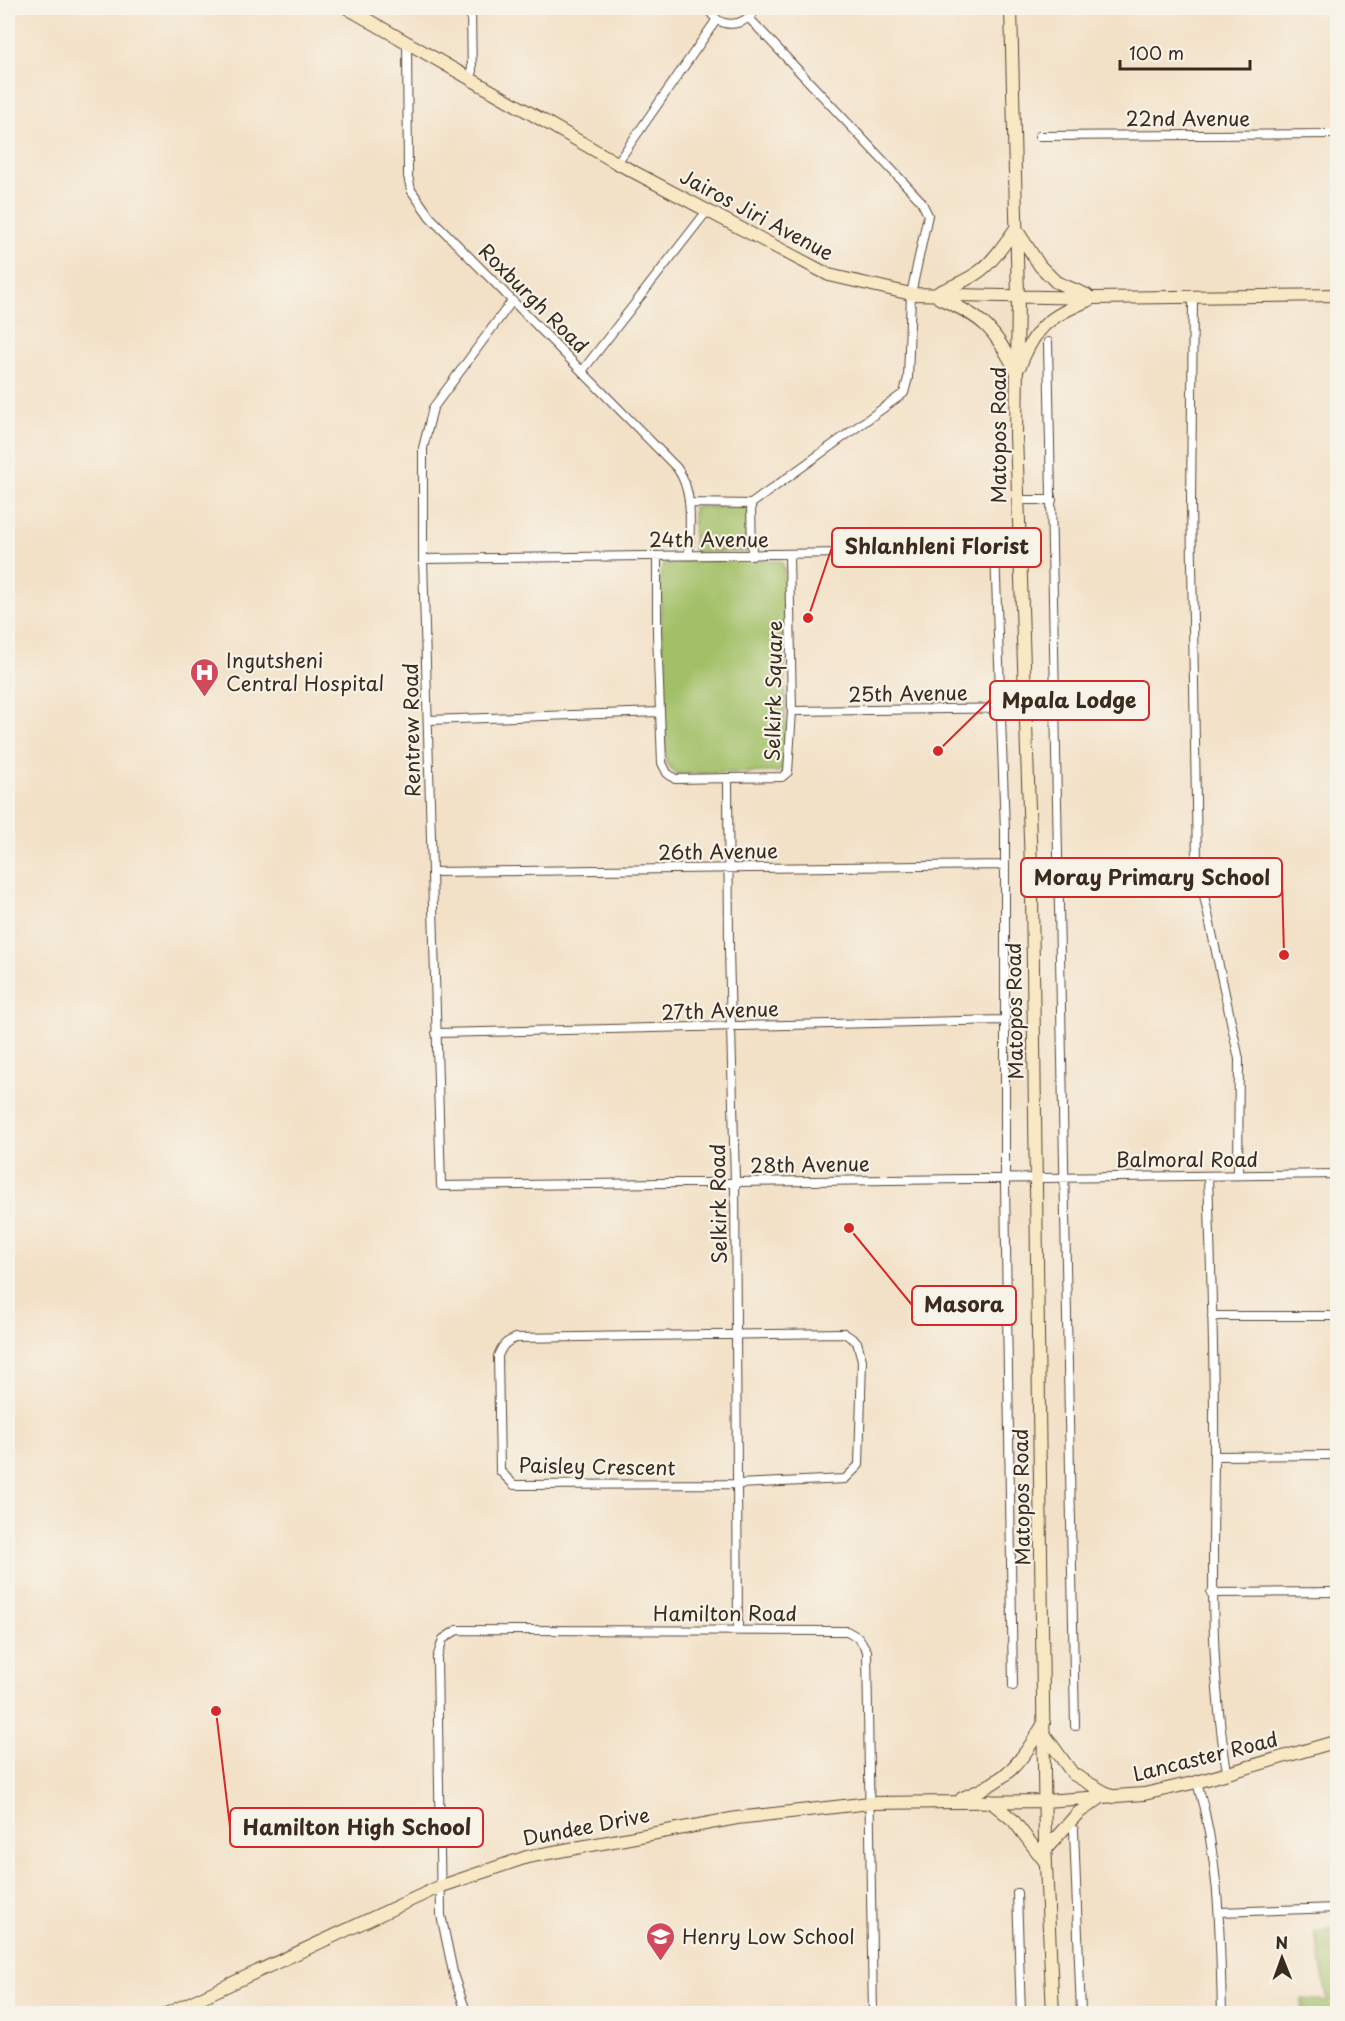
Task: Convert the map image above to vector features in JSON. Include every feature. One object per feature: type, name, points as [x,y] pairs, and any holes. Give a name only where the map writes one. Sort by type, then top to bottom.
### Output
[{"type":"main road","name":"Jairos Jiri Avenue","points":[[347,8],[617,163],[819,271],[910,294],[1093,298],[1338,295]]},
{"type":"main road","name":"Matopos Road","points":[[1011,8],[1018,297],[1017,500],[1032,896],[1046,1863],[1053,2013]]},
{"type":"main road","points":[[933,295],[969,280],[987,267],[1016,228],[1040,266],[1056,282],[1093,298]]},
{"type":"main road","points":[[933,295],[967,310],[985,322],[998,339],[1017,373]]},
{"type":"main road","points":[[1017,373],[1027,348],[1047,321],[1093,298]]},
{"type":"main road","points":[[956,1801],[998,1781],[1015,1767],[1029,1751],[1045,1722]]},
{"type":"main road","points":[[1045,1736],[1073,1774],[1114,1797]]},
{"type":"main road","name":"Lancaster Road","points":[[1045,1801],[1114,1797],[1197,1782],[1227,1771],[1338,1741]]},
{"type":"main road","points":[[1046,1849],[1078,1813],[1100,1798]]},
{"type":"main road","points":[[990,1801],[1013,1820],[1046,1863]]},
{"type":"main road","name":"Dundee Drive","points":[[165,2013],[439,1887],[508,1861],[738,1818],[870,1803],[1045,1801]]},
{"type":"street","points":[[471,8],[472,79]]},
{"type":"street","points":[[708,8],[717,19],[733,24],[749,18],[756,8]]},
{"type":"street","points":[[689,503],[751,504],[904,393],[908,378],[910,294],[928,215],[925,208],[749,18]]},
{"type":"street","points":[[617,163],[717,19]]},
{"type":"street","name":"Roxburgh Road","points":[[407,41],[408,176],[411,190],[430,218],[583,370],[677,468],[686,485],[689,503],[689,556]]},
{"type":"street","name":"22nd Avenue","points":[[1039,136],[1338,134]]},
{"type":"street","points":[[583,370],[707,211]]},
{"type":"street","points":[[1193,298],[1191,503],[1197,863],[1238,1052],[1238,1175]]},
{"type":"street","name":"Rentrew Road","points":[[441,1186],[423,559],[423,448],[433,408],[512,301]]},
{"type":"street","points":[[1048,342],[1075,1726]]},
{"type":"street","points":[[1017,500],[1052,500]]},
{"type":"street","points":[[751,504],[752,556]]},
{"type":"street","name":"24th Avenue","points":[[423,559],[752,556],[995,550],[1001,708]]},
{"type":"street","name":"Selkirk Square","points":[[657,556],[662,764],[667,773],[675,779],[782,777],[786,774],[791,761],[792,711],[789,555]]},
{"type":"street","points":[[1001,708],[1005,865],[1005,1176],[1013,1686]]},
{"type":"street","name":"25th Avenue","points":[[792,711],[1024,708]]},
{"type":"street","points":[[428,720],[659,712]]},
{"type":"street","name":"Selkirk Road","points":[[728,778],[730,1026],[737,1334],[738,1629]]},
{"type":"street","name":"26th Avenue","points":[[432,872],[1005,865]]},
{"type":"street","name":"27th Avenue","points":[[436,1033],[1005,1020]]},
{"type":"street","name":"Balmoral Road","points":[[1036,1176],[1338,1174]]},
{"type":"street","name":"28th Avenue","points":[[441,1186],[1036,1176]]},
{"type":"street","points":[[1208,1176],[1214,1456],[1211,1593],[1222,1739],[1227,1771]]},
{"type":"street","points":[[1212,1316],[1338,1316]]},
{"type":"street","name":"Paisley Crescent","points":[[843,1333],[857,1342],[862,1360],[859,1465],[856,1470],[838,1480],[738,1484],[514,1485],[500,1471],[498,1356],[504,1344],[516,1338],[737,1334],[843,1333]]},
{"type":"street","points":[[1214,1456],[1338,1455]]},
{"type":"street","points":[[1211,1593],[1338,1592]]},
{"type":"street","name":"Hamilton Road","points":[[439,1887],[437,1658],[442,1639],[457,1630],[847,1630],[865,1644],[867,1651],[870,1803]]},
{"type":"street","points":[[1197,1782],[1213,1845],[1219,1912],[1222,2013]]},
{"type":"street","points":[[870,1803],[873,2013]]},
{"type":"street","points":[[1074,1830],[1081,2013]]},
{"type":"street","points":[[439,1887],[444,1938],[467,2013]]},
{"type":"street","points":[[1017,1893],[1021,2013]]},
{"type":"street","points":[[1219,1912],[1338,1908]]},
{"type":"green space","points":[[693,507],[748,507],[748,552],[694,552]]},
{"type":"green space","points":[[666,560],[781,561],[784,568],[786,759],[783,768],[778,772],[676,774],[665,762],[660,573]]},
{"type":"green space","points":[[1337,1928],[1337,2013],[1302,2013],[1302,1999],[1328,2001],[1315,1932]]},
{"type":"place","name":"Shlanhleni Florist","points":[[808,618]]},
{"type":"place","name":"Ingutsheni Central Hospital","points":[[205,698]]},
{"type":"place","name":"Mpala Lodge","points":[[938,751]]},
{"type":"place","name":"Moray Primary School","points":[[1284,955]]},
{"type":"place","name":"Masora","points":[[849,1228]]},
{"type":"place","name":"Hamilton High School","points":[[216,1711]]},
{"type":"place","name":"Henry Low School","points":[[661,1962]]}]
